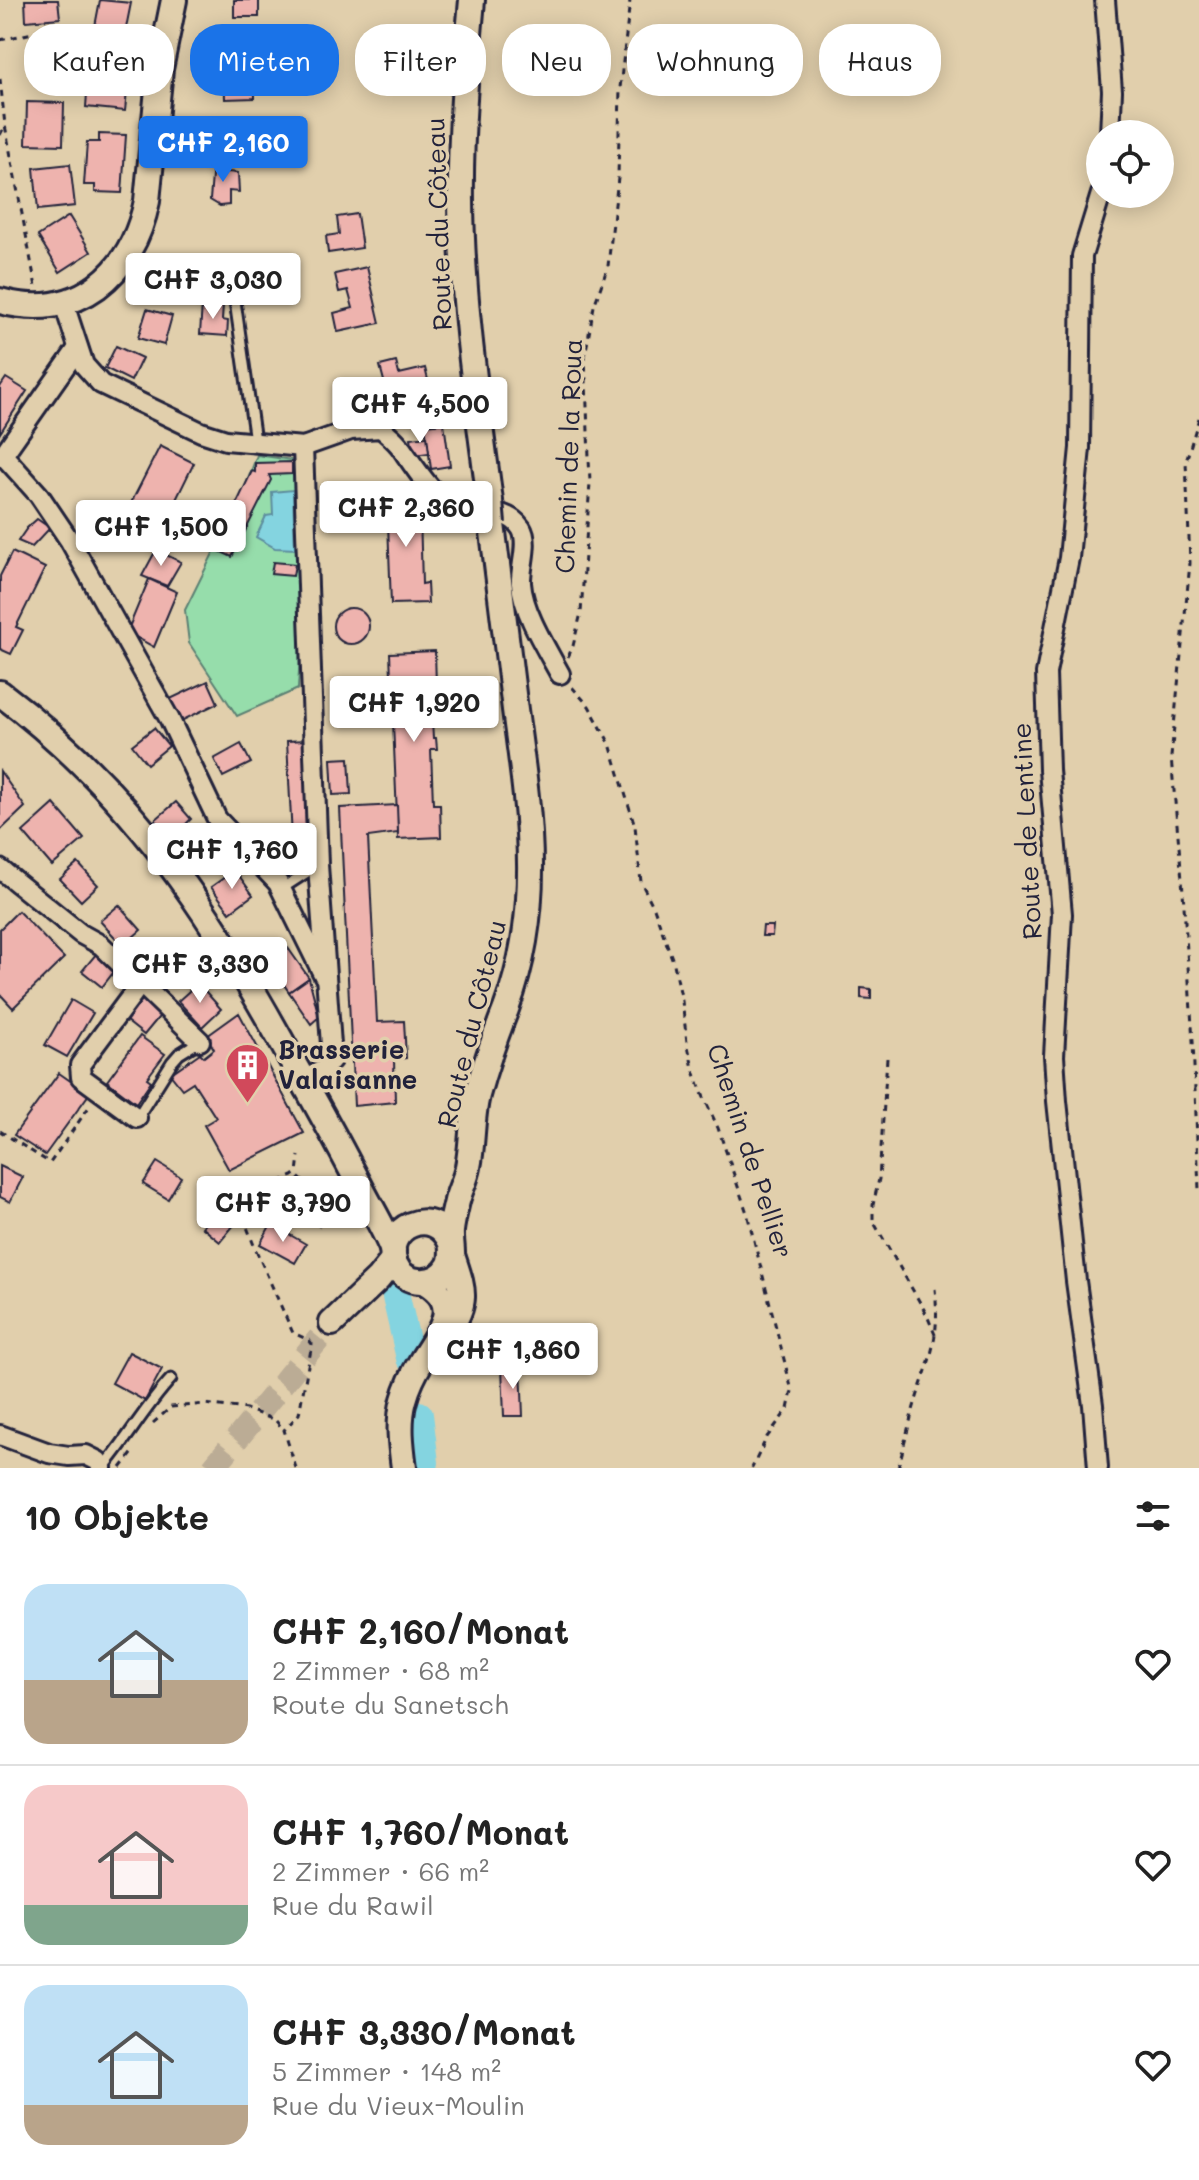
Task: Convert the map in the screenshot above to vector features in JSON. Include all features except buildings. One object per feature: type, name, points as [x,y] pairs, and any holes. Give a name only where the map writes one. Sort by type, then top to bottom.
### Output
[{"type":"street","points":[[5,302],[41,307],[64,304],[82,296],[112,273],[135,242],[147,201],[160,69],[174,0]]},
{"type":"street","name":"Route du Côteau","points":[[452,1249],[457,1201],[468,1170],[472,1118],[485,1067],[514,984],[528,916],[531,876],[529,823],[469,335],[462,242],[462,139],[472,0]]},
{"type":"street","points":[[1105,0],[1112,91],[1111,120]]},
{"type":"street","name":"Route de Lentine","points":[[1097,208],[1082,256],[1080,448],[1069,558],[1046,673],[1049,770],[1062,914],[1054,1056],[1098,1468]]},
{"type":"street","points":[[64,304],[84,365],[101,384],[201,432],[226,440],[303,447],[351,430],[381,428],[397,442],[417,471],[444,501],[497,514],[520,526],[524,535],[521,586],[540,637],[560,674]]},
{"type":"street","points":[[78,348],[3,455],[39,495],[70,541],[170,720],[217,819],[278,883],[324,976]]},
{"type":"street","points":[[303,447],[318,865],[332,1059],[323,1070],[304,1080]]},
{"type":"street","points":[[0,693],[71,751],[120,802],[203,910],[267,1014],[349,1161],[401,1272],[441,1294],[446,1313],[442,1330],[407,1389],[402,1411],[404,1468]]},
{"type":"street","points":[[0,869],[81,934],[101,945],[200,1041]]},
{"type":"street","points":[[137,1118],[81,1077],[80,1065],[141,983]]},
{"type":"street","points":[[349,1161],[384,1206],[400,1217],[442,1229],[452,1249],[464,1292],[462,1304],[453,1324],[418,1367]]},
{"type":"street","points":[[452,1249],[450,1263],[438,1278],[419,1281],[337,1318],[378,1279],[393,1255],[400,1232],[444,1212],[457,1201]]},
{"type":"street","points":[[0,1435],[49,1453],[86,1455],[98,1461],[103,1468]]},
{"type":"lane","points":[[234,294],[255,441]]},
{"type":"lane","points":[[281,889],[318,865]]},
{"type":"lane","points":[[137,1118],[172,1062],[200,1041]]},
{"type":"lane","points":[[103,1468],[171,1379]]},
{"type":"path","name":"Chemin de la Roua","points":[[560,674],[573,646],[581,613],[590,483],[585,356],[594,306],[608,266],[618,178],[620,88],[630,0]]},
{"type":"path","points":[[0,40],[24,35]]},
{"type":"path","points":[[0,79],[5,125],[37,294]]},
{"type":"path","points":[[0,135],[5,125]]},
{"type":"path","points":[[1199,418],[1186,461],[1190,563],[1171,757],[1192,1026],[1199,1191]]},
{"type":"path","name":"Chemin de Pellier","points":[[560,674],[589,706],[610,744],[635,826],[641,882],[674,964],[693,1068],[718,1128],[747,1213],[792,1391],[788,1409],[767,1437],[752,1468]]},
{"type":"path","points":[[887,1058],[873,1221],[926,1313],[936,1337]]},
{"type":"path","points":[[0,1131],[50,1163],[100,1091]]},
{"type":"path","points":[[284,1430],[299,1414],[312,1344],[293,1333],[236,1198],[293,1176],[297,1173],[299,1156]]},
{"type":"path","points":[[898,1468],[936,1337],[938,1316],[935,1289]]},
{"type":"path","points":[[146,1433],[171,1407],[205,1404],[246,1409],[275,1420],[284,1430],[296,1468]]},
{"type":"path","points":[[121,1468],[139,1443]]},
{"type":"green space","points":[[257,455],[299,461],[304,577],[298,689],[237,716],[189,643],[185,610],[242,495]]},
{"type":"water","points":[[293,490],[295,549],[275,548],[256,537],[266,516],[273,515],[272,492]]},
{"type":"waterway","points":[[396,1297],[410,1358]]},
{"type":"waterway","points":[[419,1415],[425,1463]]},
{"type":"tunnel","points":[[213,1468],[332,1323]]},
{"type":"place","name":"Brasserie Valaisanne","points":[[247,1104]]}]
